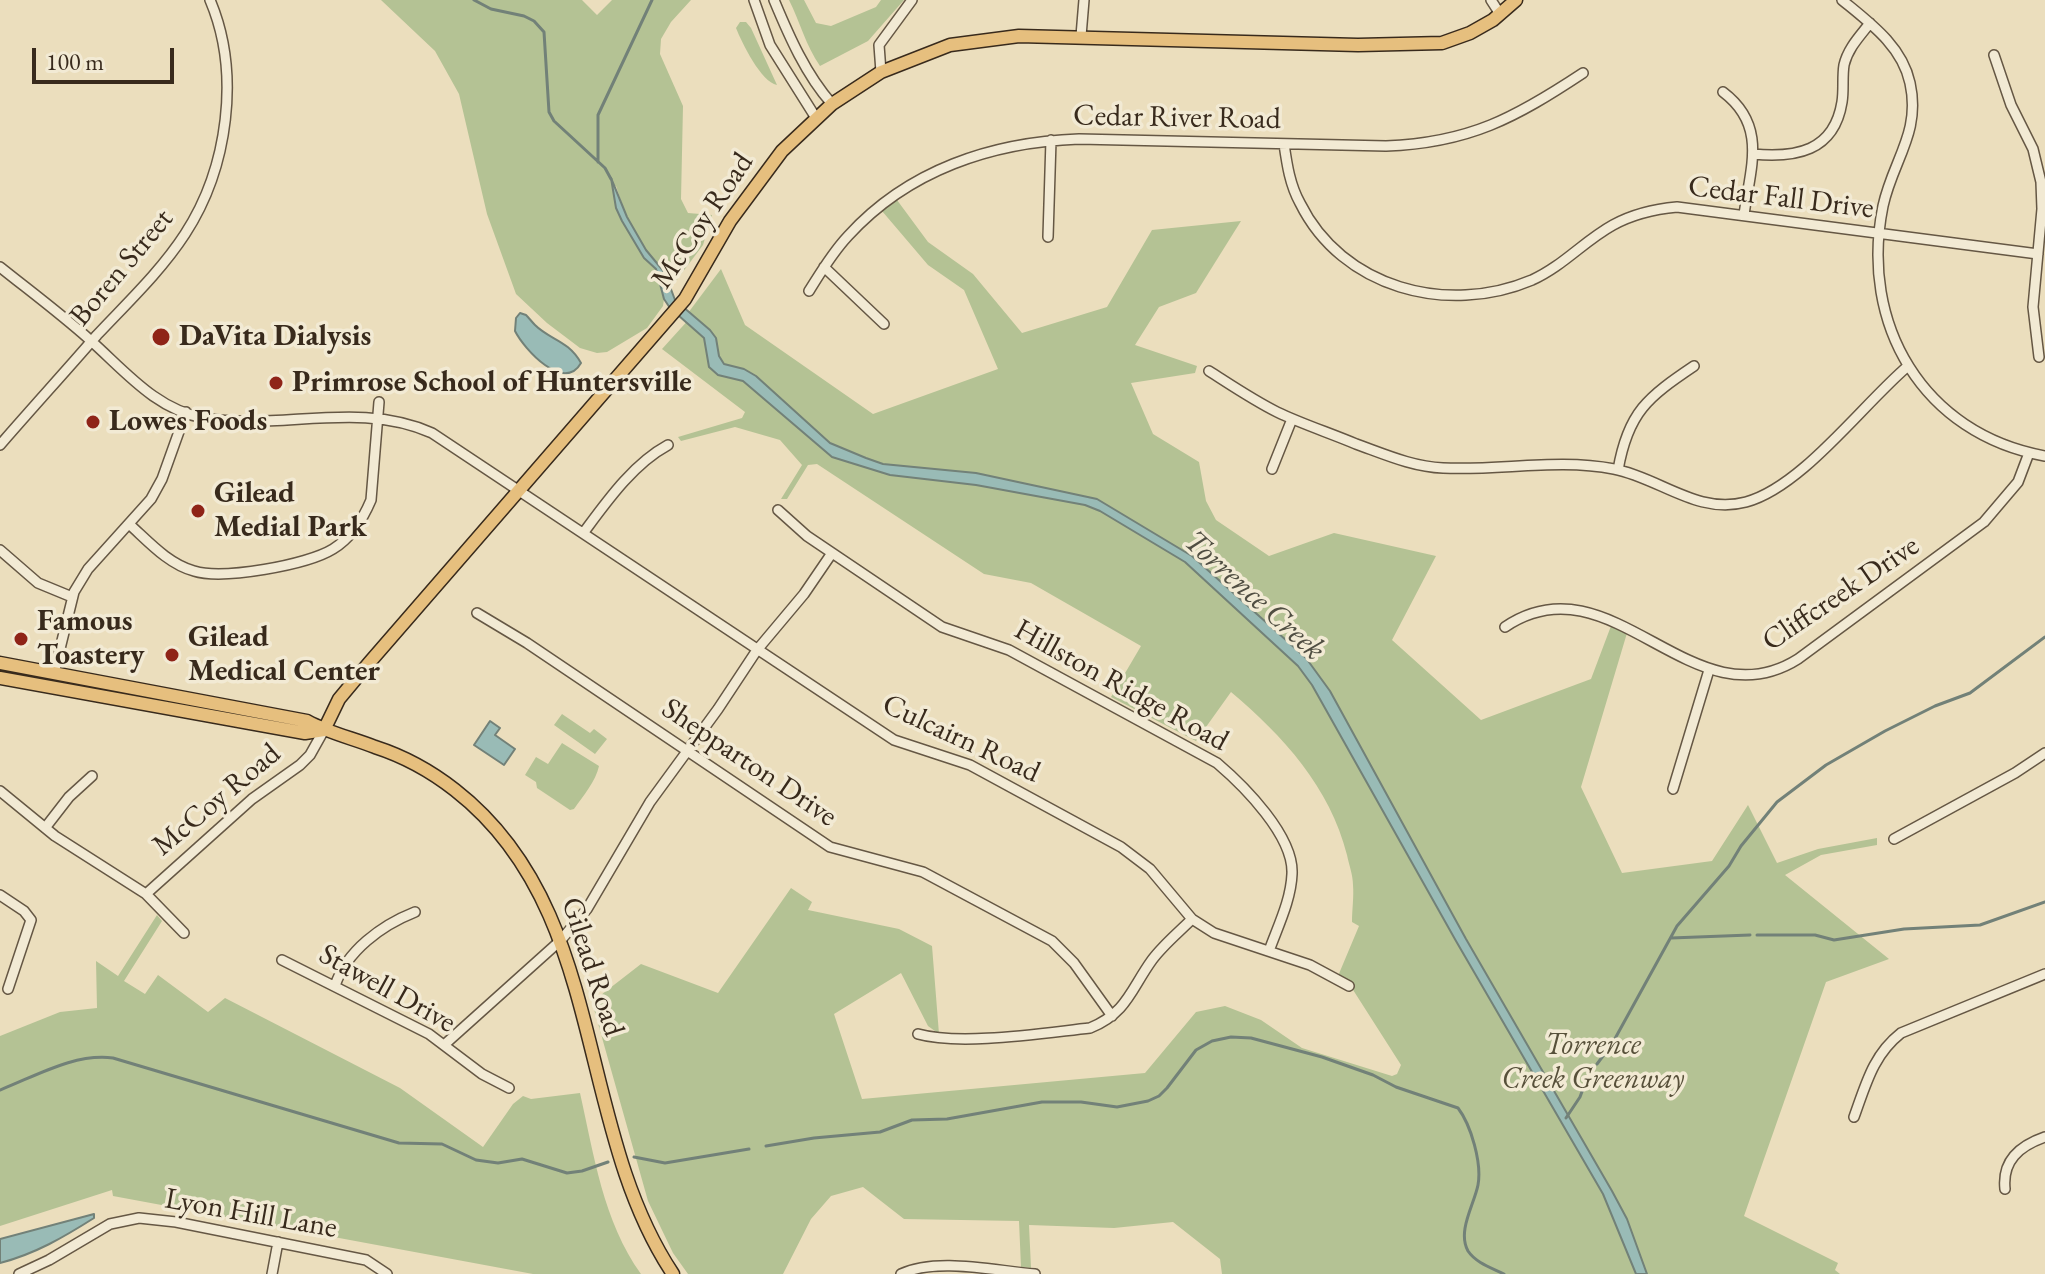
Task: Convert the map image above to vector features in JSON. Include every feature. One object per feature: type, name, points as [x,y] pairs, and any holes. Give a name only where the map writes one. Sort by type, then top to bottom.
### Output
[{"type":"main road","name":"McCoy Road","points":[[324,730],[339,699],[369,663],[685,299],[723,233],[782,151],[832,104],[881,72],[927,53],[972,41],[1019,36],[1412,46],[1457,39],[1500,14],[1516,0]]},
{"type":"main road","name":"Gilead Road","points":[[0,663],[307,721],[405,759],[455,790],[494,827],[530,874],[561,940],[631,1189],[646,1226],[673,1274]]},
{"type":"main road","name":"Gilead Road","points":[[0,678],[300,732],[324,730]]},
{"type":"street","name":"Boren Street","points":[[0,445],[179,243],[193,220],[213,176],[227,89],[222,46],[210,0]]},
{"type":"street","points":[[754,0],[770,45],[816,118]]},
{"type":"street","points":[[774,0],[819,89],[832,104]]},
{"type":"street","points":[[881,72],[879,45],[912,0]]},
{"type":"street","points":[[1081,36],[1084,0]]},
{"type":"street","points":[[1491,0],[1500,14]]},
{"type":"street","points":[[1842,0],[1870,23],[1900,57],[1910,81],[1914,104],[1910,134],[1886,192],[1879,235],[1878,277],[1883,309],[1892,334],[1908,366],[1933,398],[1969,427],[1993,441],[2045,456]]},
{"type":"street","points":[[1753,154],[1780,157],[1803,153],[1827,135],[1840,112],[1847,58],[1870,23]]},
{"type":"street","points":[[1994,55],[2007,95],[2037,161],[2041,182],[2042,209],[2033,307],[2039,357]]},
{"type":"street","name":"Cedar River Road","points":[[809,291],[847,237],[868,215],[910,185],[953,163],[979,154],[1051,140],[1386,146],[1452,139],[1523,112],[1583,73]]},
{"type":"street","points":[[1723,92],[1749,123],[1753,154],[1744,215]]},
{"type":"street","points":[[1048,237],[1051,140]]},
{"type":"street","name":"Cedar Fall Drive","points":[[1284,144],[1290,179],[1299,203],[1329,246],[1363,272],[1389,284],[1423,293],[1471,295],[1531,280],[1567,261],[1615,224],[1648,211],[1677,207],[2038,254]]},
{"type":"street","name":"Culcairn Road","points":[[0,267],[92,341],[147,392],[172,407],[202,418],[232,420],[380,418],[417,426],[432,433],[894,740],[962,762],[1121,847],[1150,869],[1192,919],[1214,933],[1324,971],[1349,986]]},
{"type":"street","points":[[824,267],[884,324]]},
{"type":"street","points":[[1618,470],[1630,427],[1638,411],[1658,391],[1694,366]]},
{"type":"street","points":[[1209,371],[1292,419],[1423,466],[1582,465],[1618,470],[1699,502],[1733,505],[1764,496],[1782,485],[1830,443],[1908,366]]},
{"type":"street","points":[[129,524],[173,562],[204,574],[221,575],[282,565],[323,554],[345,540],[365,515],[371,500],[379,402]]},
{"type":"street","points":[[54,673],[72,597],[88,569],[146,505],[162,479],[186,412]]},
{"type":"street","points":[[1272,469],[1292,419]]},
{"type":"street","points":[[584,532],[628,478],[648,458],[668,445]]},
{"type":"street","name":"Cliffcreek Drive","points":[[1505,627],[1529,612],[1570,610],[1633,630],[1709,670],[1750,676],[1771,672],[1798,659],[1984,522],[2018,482],[2029,453]]},
{"type":"street","name":"Hillston Ridge Road","points":[[778,510],[807,536],[942,627],[998,645],[1061,676],[1217,763],[1234,777],[1277,830],[1290,856],[1289,894],[1269,951]]},
{"type":"street","points":[[0,550],[38,583],[72,597]]},
{"type":"street","points":[[444,1045],[561,940],[587,909],[650,802],[689,751],[757,650],[804,594],[832,553]]},
{"type":"street","name":"Shepparton Drive","points":[[477,613],[527,643],[830,847],[923,872],[1052,941],[1074,963],[1112,1016]]},
{"type":"street","points":[[1673,789],[1709,670]]},
{"type":"street","name":"McCoy Road","points":[[146,894],[252,799],[300,765],[310,755],[324,730]]},
{"type":"street","points":[[1894,839],[2015,773],[2045,753]]},
{"type":"street","points":[[45,828],[69,797],[92,776]]},
{"type":"street","points":[[0,791],[45,828],[146,894],[184,933]]},
{"type":"street","points":[[0,895],[24,911],[31,920],[8,989]]},
{"type":"street","points":[[335,986],[346,963],[364,945],[395,921],[415,912]]},
{"type":"street","points":[[918,1034],[932,1038],[966,1039],[1090,1028],[1125,1005],[1153,958],[1192,919]]},
{"type":"street","name":"Stawell Drive","points":[[282,960],[429,1034],[482,1074],[509,1088]]},
{"type":"street","points":[[1854,1117],[1874,1063],[1885,1047],[1901,1033],[2045,974]]},
{"type":"street","points":[[2005,1189],[2005,1172],[2012,1157],[2021,1148],[2045,1137]]},
{"type":"street","name":"Lyon Hill Lane","points":[[19,1274],[110,1224],[139,1218],[176,1222],[366,1260],[387,1274]]},
{"type":"street","points":[[272,1274],[278,1242]]},
{"type":"street","points":[[901,1274],[916,1268],[936,1266],[1035,1274]]},
{"type":"green space","points":[[381,0],[582,0],[597,15],[612,0],[691,0],[671,22],[661,39],[660,54],[683,106],[681,199],[688,213],[712,215],[703,245],[670,289],[635,233],[616,186],[612,188],[622,221],[644,258],[656,269],[664,299],[663,306],[647,328],[607,352],[597,353],[580,348],[516,294],[487,214],[459,94],[435,51]]},
{"type":"green space","points":[[789,0],[804,0],[816,23],[831,26],[876,7],[881,0],[904,0],[868,41],[820,66]]},
{"type":"green space","points":[[740,22],[746,22],[751,28],[777,85],[765,77],[753,61],[736,28]]},
{"type":"green space","name":"Torrence Creek Greenway","points":[[897,200],[928,242],[973,274],[1022,333],[1107,307],[1152,230],[1241,221],[1196,293],[1159,307],[1135,345],[1197,366],[1195,373],[1131,383],[1153,434],[1199,462],[1206,501],[1216,520],[1269,556],[1334,533],[1436,556],[1392,640],[1481,720],[1591,679],[1611,626],[1627,633],[1581,787],[1622,873],[1712,861],[1748,805],[1777,863],[1818,849],[1877,838],[1877,845],[1821,855],[1785,875],[1889,959],[1826,982],[1744,1216],[1838,1263],[1835,1270],[1840,1274],[1222,1274],[1220,1259],[1173,1222],[1114,1228],[1029,1225],[1031,1268],[1021,1267],[1019,1221],[904,1219],[863,1187],[831,1196],[811,1219],[783,1274],[688,1274],[673,1253],[648,1201],[592,1002],[641,964],[718,993],[791,888],[812,902],[808,910],[899,929],[932,946],[939,1034],[928,1026],[901,973],[834,1014],[862,1099],[1145,1073],[1196,1012],[1225,1006],[1261,1020],[1302,1048],[1392,1076],[1397,1074],[1401,1065],[1348,982],[1338,976],[1359,926],[1352,922],[1352,874],[1329,807],[1317,785],[1286,745],[1231,692],[1196,741],[1111,697],[1141,646],[1031,583],[984,574],[817,464],[808,465],[787,499],[781,499],[802,465],[780,440],[735,427],[681,441],[678,437],[742,418],[745,412],[662,349],[691,317],[688,313],[721,269],[745,325],[873,414],[998,369],[964,290],[928,265],[882,211]]},
{"type":"green space","points":[[562,714],[590,733],[594,729],[607,739],[595,754],[554,725]]},
{"type":"green space","points":[[562,743],[599,766],[589,788],[570,810],[537,788],[536,782],[525,775],[536,757],[548,764]]},
{"type":"green space","points":[[157,915],[162,921],[124,981],[145,994],[158,975],[208,1012],[225,998],[400,1088],[483,1147],[513,1104],[523,1096],[531,1099],[580,1093],[595,1164],[609,1210],[628,1254],[641,1274],[533,1274],[113,1196],[112,1190],[0,1226],[0,1036],[60,1012],[97,1008],[96,961],[118,976]]},
{"type":"water","points":[[611,178],[627,217],[646,250],[665,273],[675,300],[710,330],[716,338],[719,356],[724,364],[756,376],[830,443],[883,464],[976,473],[1097,499],[1192,556],[1306,658],[1330,691],[1466,939],[1612,1191],[1627,1219],[1647,1274],[1636,1274],[1603,1194],[1312,685],[1298,666],[1185,562],[1100,511],[1085,505],[976,485],[890,475],[832,457],[743,381],[718,375],[709,367],[704,338],[670,308],[664,299],[656,269],[644,258],[622,221],[616,208]]},
{"type":"water","points":[[520,313],[576,355],[581,363],[574,371],[555,371],[535,357],[515,331],[516,318]]},
{"type":"water","points":[[490,721],[500,728],[495,735],[515,749],[504,765],[474,745]]},
{"type":"water","points":[[94,1214],[94,1218],[49,1244],[0,1263],[0,1239]]},
{"type":"waterway","name":"Torrence Creek","points":[[474,0],[491,9],[524,16],[544,32],[549,112],[554,121],[605,168],[611,179]]},
{"type":"waterway","points":[[598,162],[598,115],[652,0]]},
{"type":"waterway","points":[[1597,1064],[1612,1044],[1677,926],[1729,866],[1777,802],[1826,765],[1885,731],[1935,706],[1970,693],[2045,637]]},
{"type":"waterway","points":[[1757,935],[1815,935],[1834,940],[1904,929],[1980,925],[2045,902]]},
{"type":"waterway","points":[[1671,938],[1750,935]]},
{"type":"waterway","points":[[766,1146],[880,1132],[912,1120],[947,1119],[1042,1102],[1081,1102],[1117,1107],[1148,1101],[1167,1088],[1196,1050],[1212,1041],[1231,1037],[1251,1038],[1322,1057],[1458,1108],[1471,1134],[1479,1176],[1465,1227],[1465,1243],[1475,1259],[1504,1274]]},
{"type":"waterway","points":[[0,1090],[70,1062],[113,1058],[399,1143],[442,1144],[476,1160],[498,1163],[522,1159],[567,1173],[608,1162]]},
{"type":"waterway","points":[[1566,1118],[1580,1097],[1587,1078]]},
{"type":"waterway","points":[[634,1157],[665,1163],[749,1149]]},
{"type":"place","name":"DaVita Dialysis","points":[[161,337]]},
{"type":"place","name":"Primrose School of Huntersville","points":[[276,383]]},
{"type":"place","name":"Lowes Foods","points":[[93,422]]},
{"type":"place","name":"Gilead Medial Park","points":[[198,511]]},
{"type":"place","name":"Famous Toastery","points":[[21,639]]},
{"type":"place","name":"Gilead Medical Center","points":[[172,655]]}]
